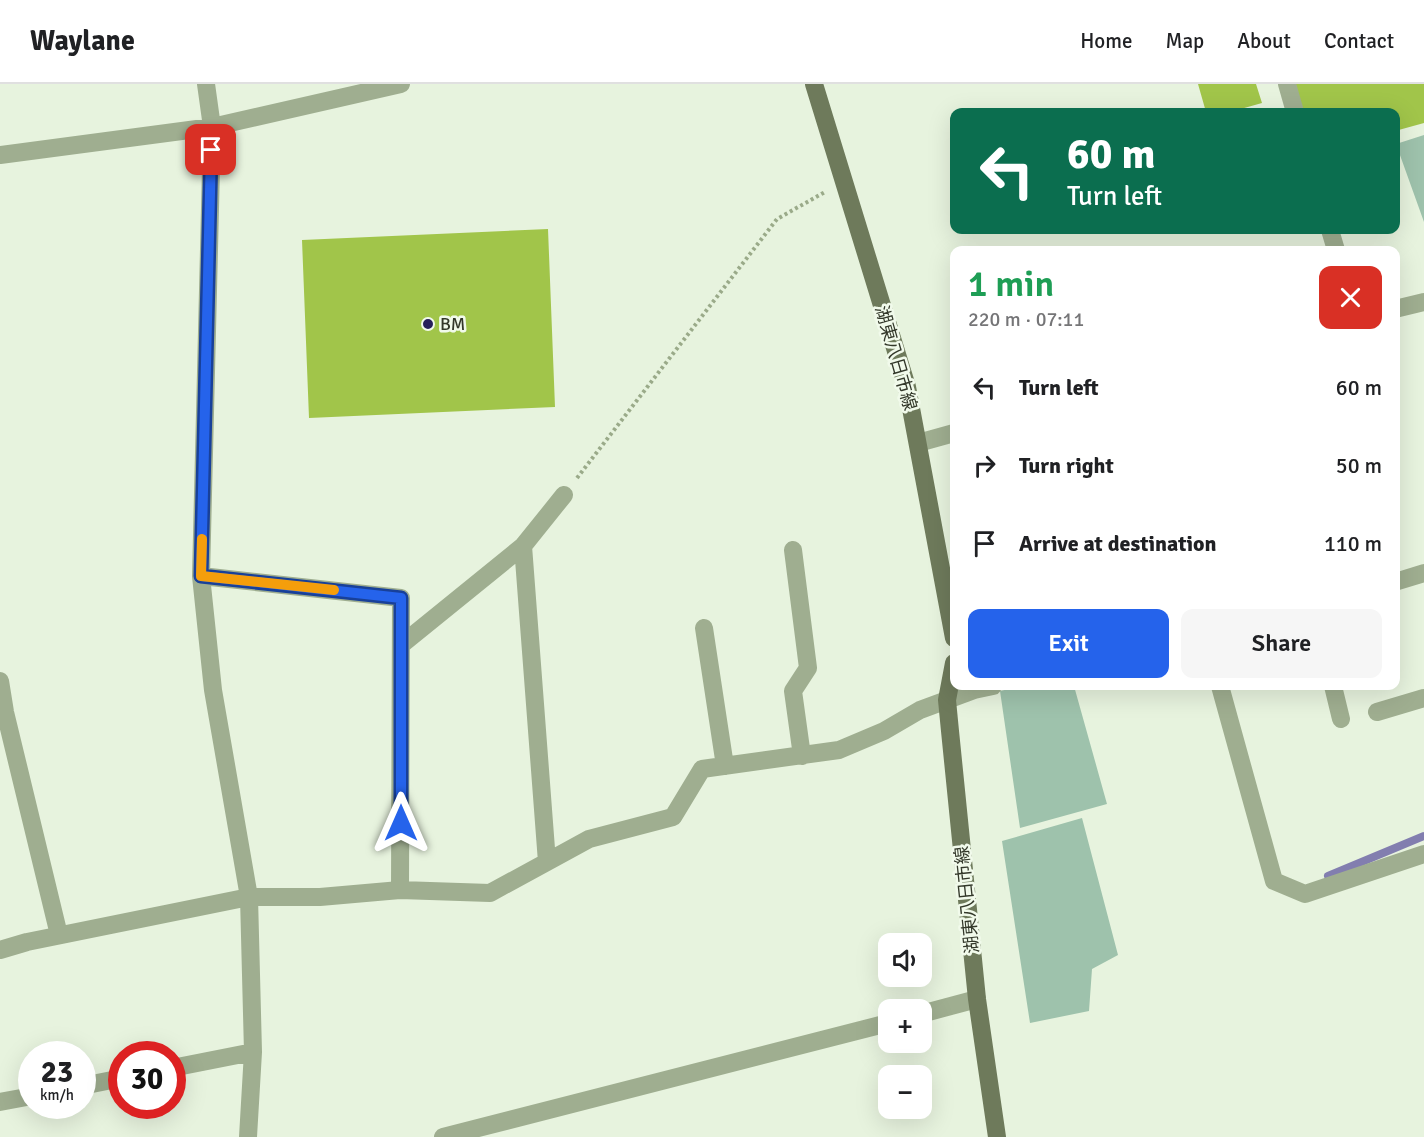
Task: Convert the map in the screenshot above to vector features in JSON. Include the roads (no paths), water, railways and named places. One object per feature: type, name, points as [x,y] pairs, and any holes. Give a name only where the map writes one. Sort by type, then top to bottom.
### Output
[{"type":"main road","name":"湖東八日市線","points":[[814,84],[907,387],[950,616]]},
{"type":"main road","name":"湖東八日市線","points":[[950,684],[947,700],[977,999],[997,1137]]},
{"type":"street","points":[[206,84],[212,127],[201,576],[213,690],[249,897],[253,1052],[248,1137]]},
{"type":"street","points":[[0,155],[212,127],[401,84]]},
{"type":"street","points":[[1287,84],[1294,108]]},
{"type":"street","points":[[1400,308],[1424,302]]},
{"type":"street","points":[[918,444],[950,434]]},
{"type":"street","points":[[401,645],[523,546],[564,495]]},
{"type":"street","points":[[523,546],[547,862]]},
{"type":"street","points":[[793,550],[808,668],[793,691],[802,756]]},
{"type":"street","points":[[1400,580],[1424,573]]},
{"type":"street","points":[[201,576],[401,598],[400,890]]},
{"type":"street","points":[[704,628],[725,766]]},
{"type":"street","points":[[0,681],[2,713],[59,935]]},
{"type":"street","points":[[0,950],[59,935],[249,897],[321,897],[400,890],[490,893],[589,839],[674,817],[702,769],[839,750],[884,731],[920,710],[980,690]]},
{"type":"street","points":[[1221,690],[1274,881],[1305,894],[1424,854]]},
{"type":"street","points":[[1334,690],[1341,719]]},
{"type":"street","points":[[1377,712],[1424,698]]},
{"type":"street","points":[[932,1011],[977,999]]},
{"type":"street","points":[[443,1137],[878,1026]]},
{"type":"street","points":[[186,1065],[253,1052]]},
{"type":"street","points":[[0,1102],[18,1099]]},
{"type":"waterway","points":[[1328,876],[1424,836]]},
{"type":"place","name":"BM","points":[[428,324]]}]
